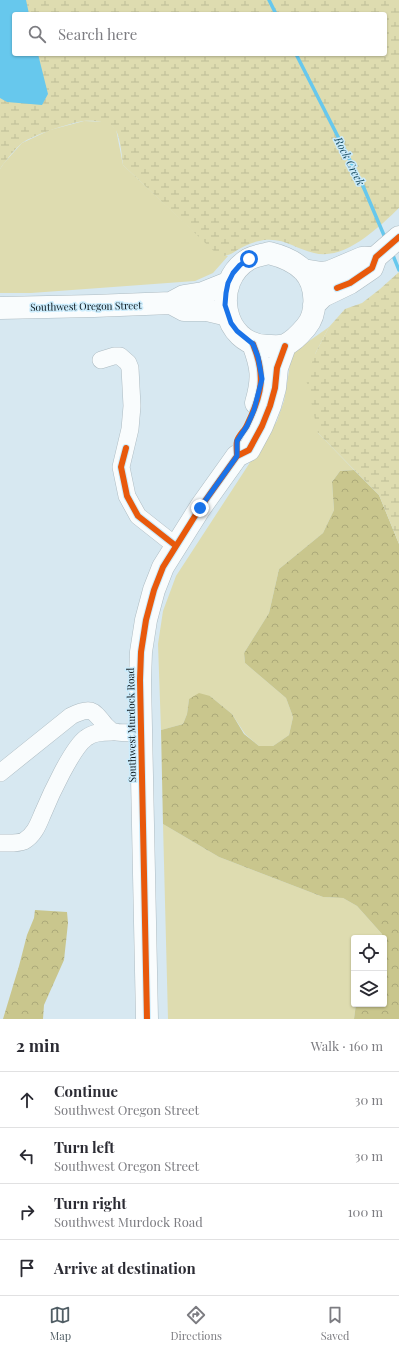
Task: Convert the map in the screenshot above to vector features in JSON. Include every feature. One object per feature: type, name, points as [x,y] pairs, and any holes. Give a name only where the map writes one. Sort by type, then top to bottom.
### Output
[{"type":"main road","points":[[314,305],[323,296],[350,282],[372,268],[376,257],[399,237]]},
{"type":"main road","points":[[269,254],[282,256],[303,270],[312,287],[314,305],[309,323],[302,331],[285,346],[261,346],[253,344],[237,331],[228,315],[225,305],[228,283],[233,273],[240,265],[249,259],[269,254]]},
{"type":"main road","points":[[303,270],[322,273],[329,272],[362,258],[376,257]]},
{"type":"main road","name":"Southwest Oregon Street","points":[[0,308],[171,303],[184,296],[203,293],[228,283]]},
{"type":"main road","name":"Southwest Oregon Street","points":[[171,303],[184,310],[207,310],[228,315]]},
{"type":"main road","name":"Southwest Murdock Road","points":[[237,456],[237,441],[247,426],[254,410],[262,379],[258,357],[253,344]]},
{"type":"main road","name":"Southwest Murdock Road","points":[[147,1019],[140,673],[144,630],[154,590],[163,567],[237,456],[249,450],[262,426],[273,397],[277,368],[285,346]]},
{"type":"street","points":[[101,360],[114,356],[120,356],[128,363],[130,368],[132,406],[130,429],[121,466],[127,496],[138,516],[176,546]]},
{"type":"street","points":[[0,773],[71,716],[81,711],[88,710],[95,713],[112,732]]},
{"type":"street","points":[[0,843],[17,843],[24,841],[30,836],[35,829],[52,791],[79,745],[85,738],[99,732],[141,733]]},
{"type":"green space","points":[[0,0],[399,0],[399,208],[361,241],[338,252],[326,254],[314,253],[284,242],[264,240],[248,245],[229,255],[219,256],[123,165],[117,132],[108,124],[96,121],[77,122],[34,136],[22,143],[10,155],[0,169]]},
{"type":"green space","points":[[84,121],[107,122],[116,129],[123,165],[219,255],[228,256],[213,273],[195,281],[31,293],[0,293],[0,169],[22,143],[50,130]]},
{"type":"green space","points":[[399,272],[399,544],[379,495],[318,433],[306,379],[315,354],[329,327],[345,309],[362,303]]},
{"type":"green space","points":[[329,327],[315,354],[318,433],[354,470],[340,471],[332,482],[334,510],[323,533],[279,569],[269,613],[244,653],[245,663],[286,698],[293,717],[289,735],[273,746],[259,746],[245,734],[232,714],[210,696],[189,699],[187,714],[183,724],[161,730],[158,644],[163,611],[176,576],[277,421],[284,401],[292,353]]},
{"type":"green space","points":[[354,470],[379,495],[399,544],[399,1019],[354,1019],[356,1007],[387,1007],[387,935],[382,935],[357,906],[343,898],[323,897],[219,857],[163,824],[161,730],[183,724],[187,714],[189,699],[199,693],[210,696],[232,714],[244,734],[259,746],[273,746],[289,735],[293,717],[286,698],[245,663],[244,653],[269,613],[279,569],[323,533],[334,510],[332,482],[340,471]]},
{"type":"green space","points":[[163,824],[219,857],[323,897],[343,898],[357,906],[382,934],[351,935],[351,1007],[356,1007],[354,1019],[168,1019]]},
{"type":"green space","points":[[35,910],[67,912],[68,923],[64,960],[44,1005],[43,1019],[3,1019],[27,935],[34,918]]},
{"type":"water","points":[[0,0],[26,0],[29,12],[12,12],[12,56],[38,56],[48,94],[42,105],[7,102],[0,98]]},
{"type":"waterway","name":"Rock Creek","points":[[269,0],[275,12]]},
{"type":"waterway","name":"Rock Creek","points":[[297,56],[363,186],[386,240]]},
{"type":"waterway","name":"Rock Creek","points":[[392,253],[399,270]]},
{"type":"cycle path","points":[[337,288],[350,283],[372,268],[376,257],[399,237]]},
{"type":"cycle path","points":[[237,456],[237,441],[246,427],[259,394],[261,376],[260,366],[253,344]]},
{"type":"cycle path","points":[[147,1019],[140,680],[141,652],[146,620],[154,590],[163,567],[200,508],[237,456],[249,450],[262,426],[270,406],[275,388],[277,368],[285,346]]},
{"type":"cycle path","points":[[126,448],[121,467],[127,496],[138,516],[176,546]]},
{"type":"route","points":[[200,508],[237,456],[237,441],[247,426],[254,410],[262,379],[258,357],[253,344],[246,340],[231,323],[225,305],[228,283],[233,273],[240,265],[249,259]]}]
